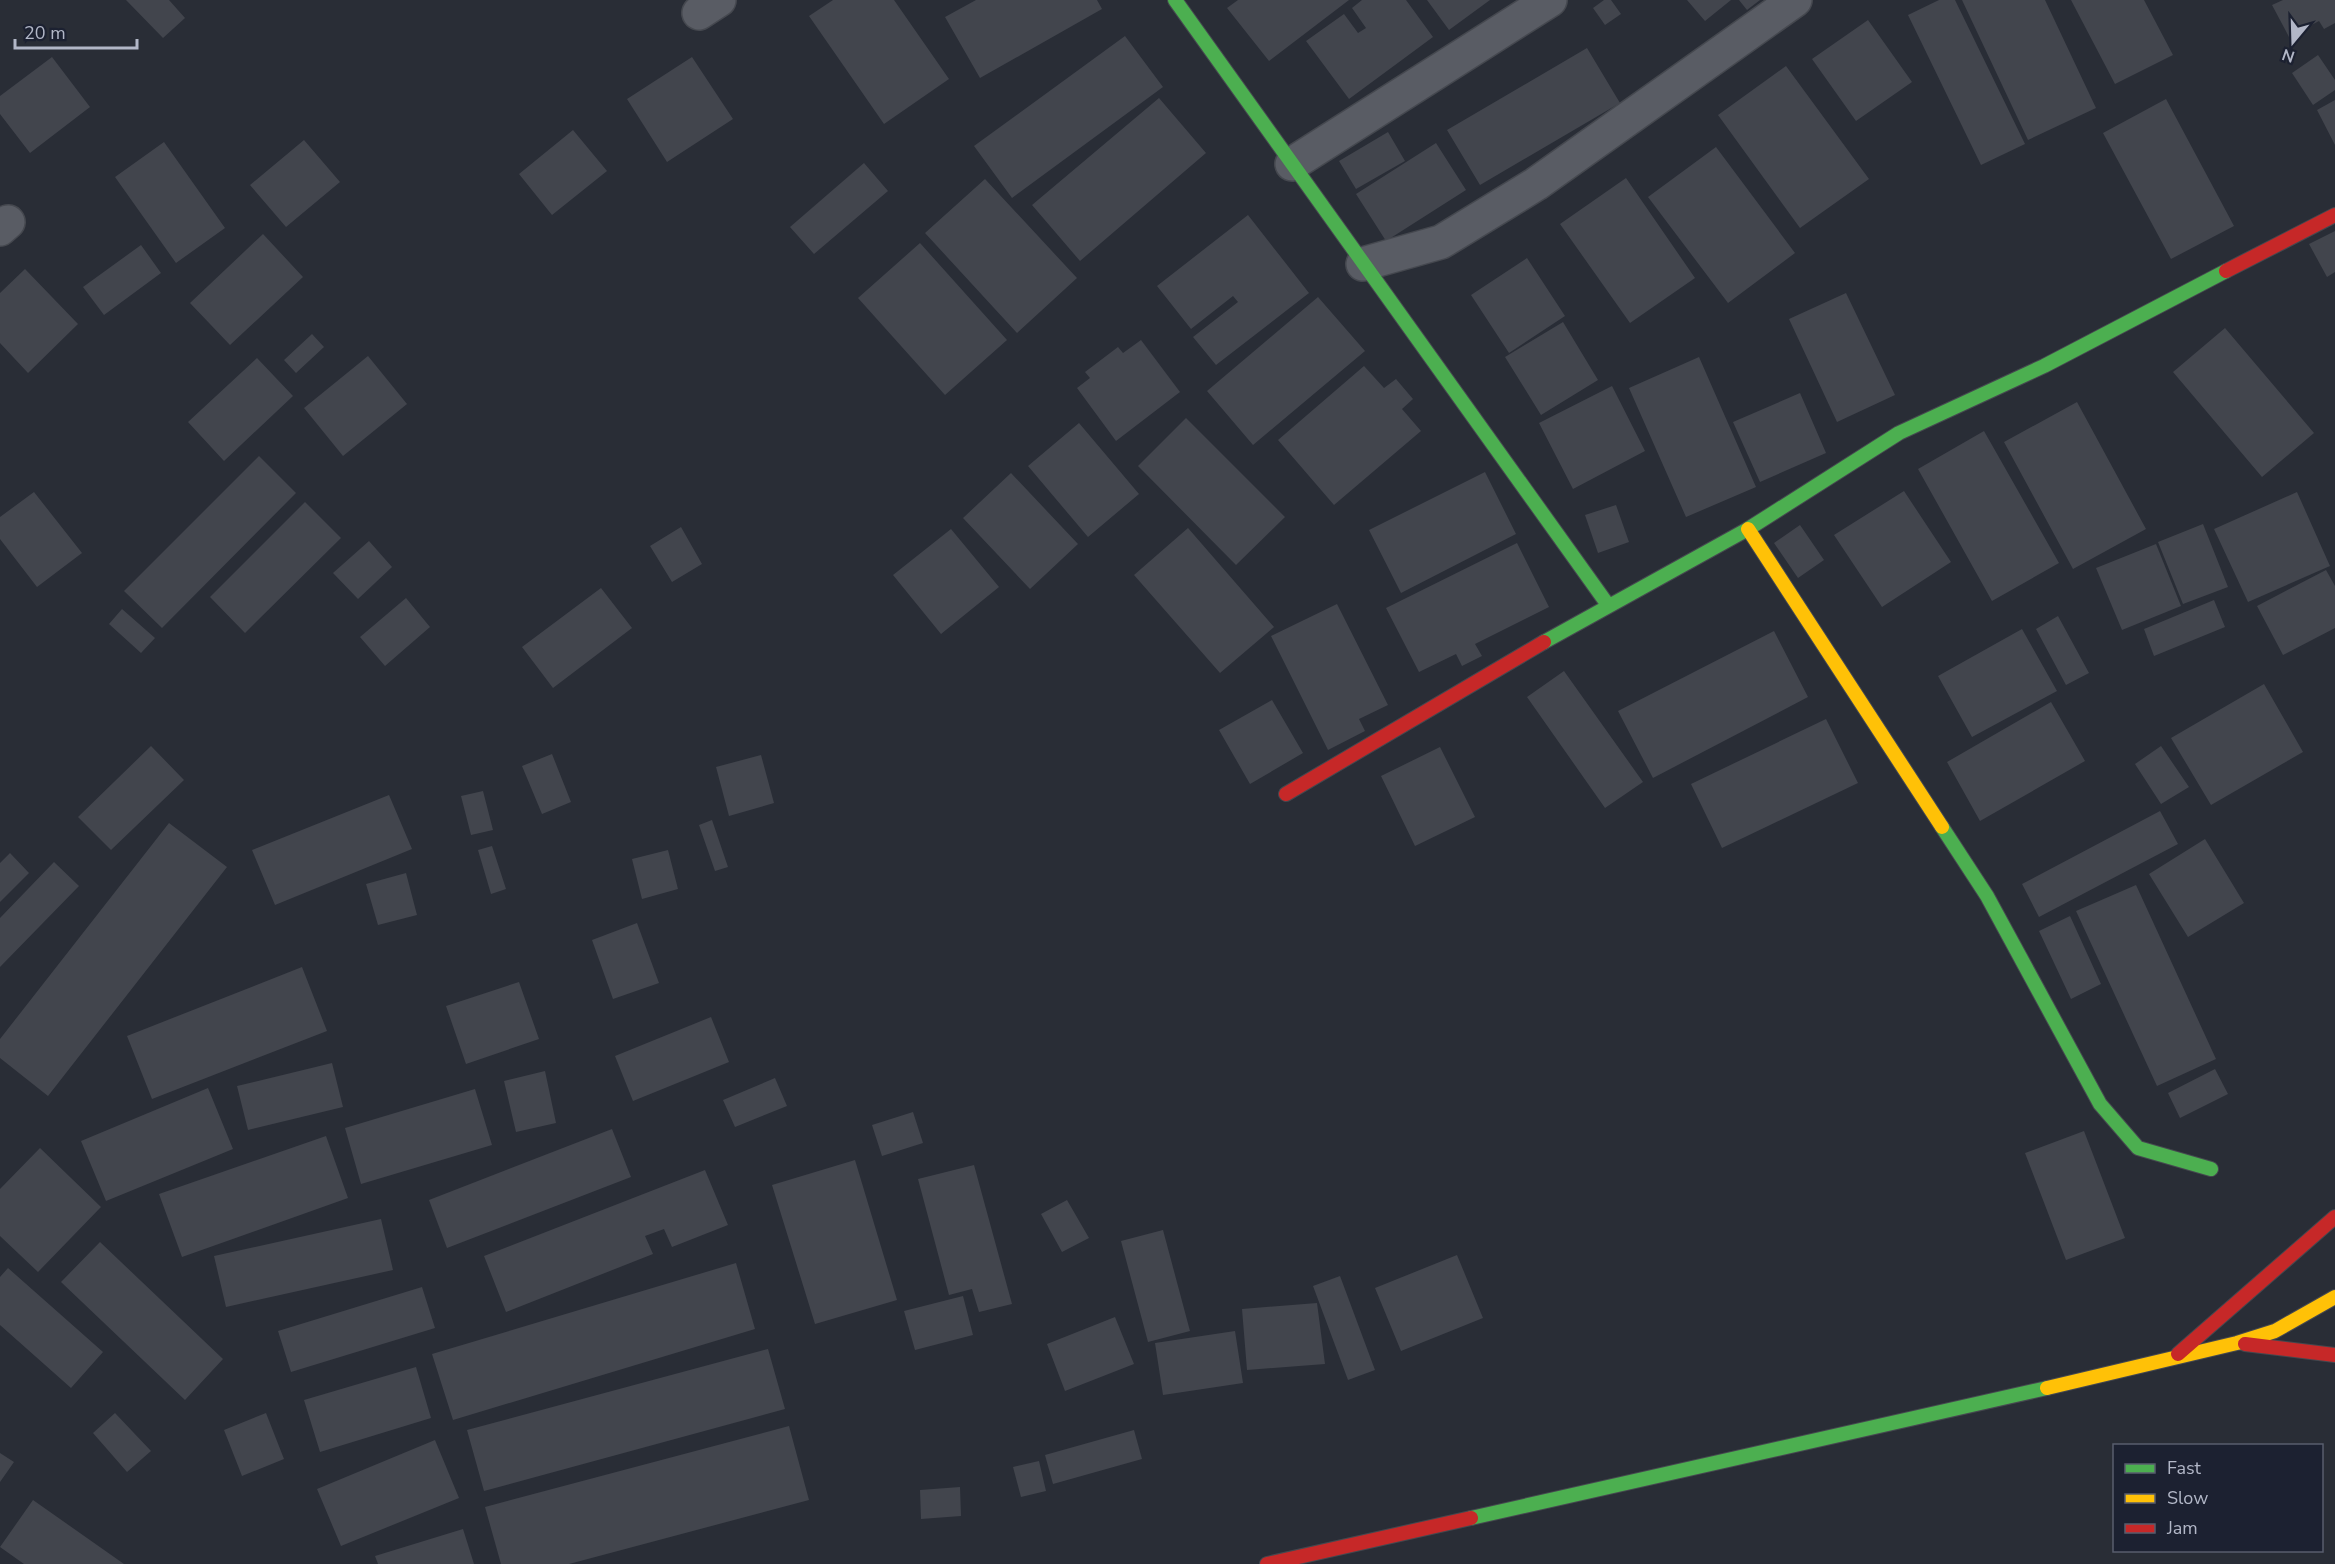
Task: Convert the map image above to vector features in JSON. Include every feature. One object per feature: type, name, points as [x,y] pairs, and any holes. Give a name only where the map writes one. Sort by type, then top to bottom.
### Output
[{"type":"street","points":[[1175,0],[1608,605]]},
{"type":"street","points":[[1292,164],[1550,0]]},
{"type":"street","points":[[1364,264],[1441,242],[1536,184],[1795,0]]},
{"type":"street","points":[[1286,794],[1608,605],[1748,529],[1899,432],[2044,366],[2335,215]]},
{"type":"street","points":[[1748,529],[1987,896],[2100,1104],[2138,1148],[2211,1169]]},
{"type":"street","points":[[2175,1357],[2335,1217]]},
{"type":"street","points":[[1267,1564],[1983,1403],[2237,1343],[2275,1331],[2335,1297]]},
{"type":"street","points":[[2275,1331],[2295,1333]]},
{"type":"street","points":[[2237,1343],[2335,1355]]},
{"type":"building","points":[[126,0],[169,0],[185,18],[163,38]]},
{"type":"building","points":[[833,0],[894,0],[949,79],[884,124],[809,16]]},
{"type":"building","points":[[976,0],[1097,0],[1102,9],[980,78],[945,17]]},
{"type":"building","points":[[1238,0],[1349,0],[1269,61],[1227,8]]},
{"type":"building","points":[[1362,0],[1406,0],[1433,37],[1349,99],[1306,41],[1344,14],[1358,33],[1366,28],[1352,8]]},
{"type":"building","points":[[1427,0],[1490,0],[1449,30]]},
{"type":"building","points":[[1604,0],[1611,0],[1621,14],[1605,25],[1593,8]]},
{"type":"building","points":[[1687,0],[1731,0],[1705,21]]},
{"type":"building","points":[[1739,0],[1760,0],[1747,10]]},
{"type":"building","points":[[1939,0],[1955,0],[2025,144],[1981,165],[1908,15]]},
{"type":"building","points":[[1962,0],[2045,0],[2096,108],[2028,140]]},
{"type":"building","points":[[2071,0],[2144,0],[2173,55],[2115,84]]},
{"type":"building","points":[[2283,0],[2335,0],[2335,23],[2324,29],[2319,21],[2289,37],[2272,5]]},
{"type":"building","points":[[1868,20],[1912,82],[1856,121],[1812,59]]},
{"type":"building","points":[[1125,36],[1163,87],[1012,198],[974,146]]},
{"type":"building","points":[[1587,48],[1620,103],[1480,185],[1447,130]]},
{"type":"building","points":[[2318,55],[2335,80],[2335,90],[2313,105],[2292,73]]},
{"type":"building","points":[[52,57],[90,107],[30,153],[0,114],[0,96]]},
{"type":"building","points":[[692,57],[733,119],[667,162],[627,99]]},
{"type":"building","points":[[1786,66],[1869,179],[1800,228],[1718,115]]},
{"type":"building","points":[[1159,98],[1206,153],[1080,261],[1032,205]]},
{"type":"building","points":[[2166,99],[2234,226],[2171,259],[2103,133]]},
{"type":"building","points":[[2335,100],[2335,145],[2317,110]]},
{"type":"building","points":[[573,130],[607,171],[552,215],[519,174]]},
{"type":"building","points":[[1388,132],[1405,161],[1356,189],[1339,161]]},
{"type":"building","points":[[304,140],[340,182],[286,227],[250,185]]},
{"type":"building","points":[[164,142],[225,228],[176,263],[115,177]]},
{"type":"building","points":[[1436,143],[1466,190],[1386,241],[1356,194]]},
{"type":"building","points":[[1716,147],[1795,253],[1728,303],[1648,197]]},
{"type":"building","points":[[864,163],[888,191],[814,254],[790,227]]},
{"type":"building","points":[[1626,178],[1695,278],[1630,323],[1560,224]]},
{"type":"building","points":[[985,179],[1077,278],[1017,333],[925,233]]},
{"type":"building","points":[[1248,215],[1309,293],[1216,365],[1193,337],[1238,302],[1233,296],[1191,329],[1157,286]]},
{"type":"building","points":[[2335,231],[2335,272],[2327,277],[2309,244]]},
{"type":"building","points":[[263,234],[303,277],[230,345],[190,303]]},
{"type":"building","points":[[920,243],[1007,340],[945,395],[858,298]]},
{"type":"building","points":[[141,245],[161,273],[104,315],[83,287]]},
{"type":"building","points":[[1527,258],[1565,316],[1509,353],[1471,295]]},
{"type":"building","points":[[25,269],[78,324],[28,373],[0,343],[0,293]]},
{"type":"building","points":[[1846,293],[1895,395],[1837,422],[1789,319]]},
{"type":"building","points":[[1318,297],[1365,351],[1253,445],[1207,391]]},
{"type":"building","points":[[1563,322],[1598,380],[1541,415],[1505,357]]},
{"type":"building","points":[[2225,328],[2314,433],[2262,477],[2173,372]]},
{"type":"building","points":[[312,334],[324,347],[296,373],[284,360]]},
{"type":"building","points":[[1141,340],[1180,392],[1116,441],[1077,388],[1090,378],[1085,372],[1118,347],[1123,353]]},
{"type":"building","points":[[368,356],[407,404],[343,456],[304,408]]},
{"type":"building","points":[[1699,357],[1756,487],[1686,517],[1629,388]]},
{"type":"building","points":[[257,358],[293,396],[224,461],[188,422]]},
{"type":"building","points":[[1364,366],[1384,388],[1396,379],[1413,399],[1402,409],[1421,431],[1334,505],[1278,440]]},
{"type":"building","points":[[1612,386],[1645,451],[1573,489],[1539,423]]},
{"type":"building","points":[[1800,393],[1826,453],[1760,482],[1733,422]]},
{"type":"building","points":[[2077,402],[2146,529],[2073,569],[2004,442]]},
{"type":"building","points":[[1186,418],[1285,517],[1236,565],[1138,466]]},
{"type":"building","points":[[1079,423],[1139,494],[1088,537],[1028,466]]},
{"type":"building","points":[[1984,431],[2059,563],[1992,601],[1918,469]]},
{"type":"building","points":[[259,456],[296,493],[162,628],[124,591]]},
{"type":"building","points":[[1485,472],[1516,534],[1401,593],[1369,530]]},
{"type":"building","points":[[1011,473],[1078,544],[1030,589],[963,518]]},
{"type":"building","points":[[1904,491],[1951,562],[1882,607],[1834,535]]},
{"type":"building","points":[[34,492],[82,553],[37,587],[0,539],[0,517]]},
{"type":"building","points":[[2297,492],[2330,566],[2248,602],[2214,529]]},
{"type":"building","points":[[305,502],[341,538],[245,633],[210,597]]},
{"type":"building","points":[[1616,505],[1629,542],[1598,553],[1585,515]]},
{"type":"building","points":[[2203,524],[2228,587],[2183,604],[2158,542]]},
{"type":"building","points":[[1800,525],[1824,560],[1798,578],[1774,543]]},
{"type":"building","points":[[681,527],[702,564],[672,582],[650,546]]},
{"type":"building","points":[[1188,528],[1274,627],[1220,673],[1134,575]]},
{"type":"building","points":[[951,529],[999,587],[941,634],[893,575]]},
{"type":"building","points":[[369,541],[392,567],[358,599],[333,573]]},
{"type":"building","points":[[1517,543],[1549,607],[1475,644],[1482,656],[1462,666],[1456,654],[1419,672],[1386,608]]},
{"type":"building","points":[[2156,544],[2181,606],[2122,630],[2096,568]]},
{"type":"building","points":[[2326,570],[2335,586],[2335,628],[2283,655],[2257,606]]},
{"type":"building","points":[[601,588],[632,628],[553,688],[522,647]]},
{"type":"building","points":[[406,598],[430,627],[385,666],[360,637]]},
{"type":"building","points":[[2214,600],[2225,627],[2154,656],[2144,629]]},
{"type":"building","points":[[1337,604],[1388,705],[1359,719],[1365,731],[1328,750],[1271,636]]},
{"type":"building","points":[[122,609],[155,638],[141,653],[109,624]]},
{"type":"building","points":[[2058,616],[2089,673],[2066,685],[2036,629]]},
{"type":"building","points":[[2022,629],[2057,691],[1972,737],[1938,676]]},
{"type":"building","points":[[1774,631],[1808,697],[1653,778],[1618,711]]},
{"type":"building","points":[[1564,671],[1643,782],[1605,808],[1527,697]]},
{"type":"building","points":[[2264,684],[2303,752],[2211,805],[2171,738]]},
{"type":"building","points":[[1272,700],[1303,753],[1250,784],[1219,730]]},
{"type":"building","points":[[2051,702],[2085,761],[1980,821],[1947,762]]},
{"type":"building","points":[[1826,719],[1858,783],[1722,848],[1691,784]]},
{"type":"building","points":[[151,746],[184,780],[111,850],[78,817]]},
{"type":"building","points":[[2161,746],[2189,787],[2161,804],[2135,764]]},
{"type":"building","points":[[1440,747],[1475,817],[1415,846],[1381,776]]},
{"type":"building","points":[[552,754],[571,802],[542,814],[522,766]]},
{"type":"building","points":[[761,755],[774,803],[729,816],[716,767]]},
{"type":"building","points":[[483,791],[493,830],[471,835],[461,796]]},
{"type":"building","points":[[389,795],[412,849],[275,905],[252,850]]},
{"type":"building","points":[[2160,811],[2178,844],[2039,917],[2022,884]]},
{"type":"building","points":[[712,820],[728,867],[715,871],[699,825]]},
{"type":"building","points":[[169,823],[227,867],[48,1096],[0,1058],[0,1039]]},
{"type":"building","points":[[2205,839],[2244,903],[2188,937],[2149,874]]},
{"type":"building","points":[[492,846],[506,889],[491,894],[478,850]]},
{"type":"building","points":[[668,850],[678,889],[642,899],[632,859]]},
{"type":"building","points":[[10,853],[29,873],[0,902],[0,863]]},
{"type":"building","points":[[54,862],[79,886],[0,967],[0,918]]},
{"type":"building","points":[[406,873],[417,915],[378,925],[366,884]]},
{"type":"building","points":[[2136,885],[2216,1059],[2157,1086],[2076,911]]},
{"type":"building","points":[[2070,916],[2101,984],[2071,999],[2039,931]]},
{"type":"building","points":[[637,923],[659,983],[613,999],[592,940]]},
{"type":"building","points":[[302,967],[327,1031],[152,1099],[127,1036]]},
{"type":"building","points":[[519,982],[539,1039],[466,1064],[446,1006]]},
{"type":"building","points":[[711,1017],[729,1062],[633,1101],[615,1056]]},
{"type":"building","points":[[332,1063],[343,1107],[248,1130],[237,1086]]},
{"type":"building","points":[[2215,1069],[2228,1094],[2180,1118],[2168,1093]]},
{"type":"building","points":[[545,1071],[556,1123],[516,1132],[504,1081]]},
{"type":"building","points":[[775,1078],[787,1106],[735,1127],[723,1100]]},
{"type":"building","points":[[208,1088],[233,1149],[106,1201],[81,1141]]},
{"type":"building","points":[[475,1089],[492,1145],[361,1184],[345,1128]]},
{"type":"building","points":[[913,1112],[923,1143],[882,1156],[872,1125]]},
{"type":"building","points":[[612,1129],[631,1177],[447,1248],[429,1200]]},
{"type":"building","points":[[2084,1131],[2125,1238],[2066,1260],[2025,1153]]},
{"type":"building","points":[[326,1136],[348,1198],[182,1257],[159,1194]]},
{"type":"building","points":[[40,1148],[101,1207],[38,1272],[0,1236],[0,1189]]},
{"type":"building","points":[[855,1160],[897,1300],[815,1324],[772,1185]]},
{"type":"building","points":[[974,1165],[1012,1304],[979,1312],[972,1289],[949,1295],[918,1179]]},
{"type":"building","points":[[705,1170],[728,1225],[672,1247],[664,1229],[645,1236],[653,1254],[506,1312],[484,1256]]},
{"type":"building","points":[[1067,1200],[1089,1238],[1062,1252],[1041,1214]]},
{"type":"building","points":[[381,1219],[393,1270],[226,1307],[214,1256]]},
{"type":"building","points":[[1163,1230],[1190,1331],[1148,1342],[1121,1241]]},
{"type":"building","points":[[100,1242],[223,1359],[185,1400],[61,1282]]},
{"type":"building","points":[[1457,1255],[1483,1318],[1401,1351],[1375,1288]]},
{"type":"building","points":[[736,1263],[755,1329],[453,1420],[432,1354]]},
{"type":"building","points":[[8,1268],[103,1352],[71,1388],[0,1325],[0,1277]]},
{"type":"building","points":[[1340,1276],[1375,1370],[1348,1380],[1313,1286]]},
{"type":"building","points":[[422,1287],[435,1328],[291,1372],[278,1331]]},
{"type":"building","points":[[963,1296],[973,1335],[915,1350],[904,1311]]},
{"type":"building","points":[[1317,1303],[1325,1364],[1247,1370],[1242,1309]]},
{"type":"building","points":[[1115,1317],[1134,1364],[1065,1391],[1047,1344]]},
{"type":"building","points":[[1235,1331],[1243,1383],[1163,1395],[1155,1343]]},
{"type":"building","points":[[768,1349],[785,1409],[484,1491],[467,1430]]},
{"type":"building","points":[[416,1367],[431,1418],[320,1452],[304,1400]]},
{"type":"building","points":[[115,1413],[151,1451],[127,1472],[93,1433]]},
{"type":"building","points":[[266,1413],[284,1459],[242,1476],[224,1430]]},
{"type":"building","points":[[789,1426],[809,1500],[569,1564],[501,1564],[485,1507]]},
{"type":"building","points":[[1134,1430],[1142,1459],[1053,1484],[1045,1455]]},
{"type":"building","points":[[435,1440],[459,1498],[341,1546],[317,1489]]},
{"type":"building","points":[[0,1453],[14,1462],[0,1482]]},
{"type":"building","points":[[1039,1461],[1046,1491],[1021,1497],[1013,1467]]},
{"type":"building","points":[[960,1487],[961,1516],[921,1519],[920,1490]]},
{"type":"building","points":[[33,1500],[124,1564],[24,1564],[0,1547]]},
{"type":"building","points":[[463,1529],[474,1564],[378,1564],[375,1556]]},
{"type":"traffic: fast","points":[[1175,0],[1608,605]]},
{"type":"traffic: fast","points":[[1544,642],[1748,529],[1899,433],[2044,366],[2226,271]]},
{"type":"traffic: fast","points":[[1942,827],[1987,896],[2100,1104],[2138,1148],[2211,1169]]},
{"type":"traffic: fast","points":[[1471,1518],[2047,1388]]},
{"type":"traffic: slow","points":[[1748,529],[1942,827]]},
{"type":"traffic: slow","points":[[2047,1388],[2237,1343],[2275,1331],[2335,1297]]},
{"type":"traffic: jam","points":[[2226,271],[2335,215]]},
{"type":"traffic: jam","points":[[1286,794],[1544,642]]},
{"type":"traffic: jam","points":[[2178,1354],[2335,1217]]},
{"type":"traffic: jam","points":[[2245,1344],[2335,1355]]},
{"type":"traffic: jam","points":[[1267,1564],[1471,1518]]}]
